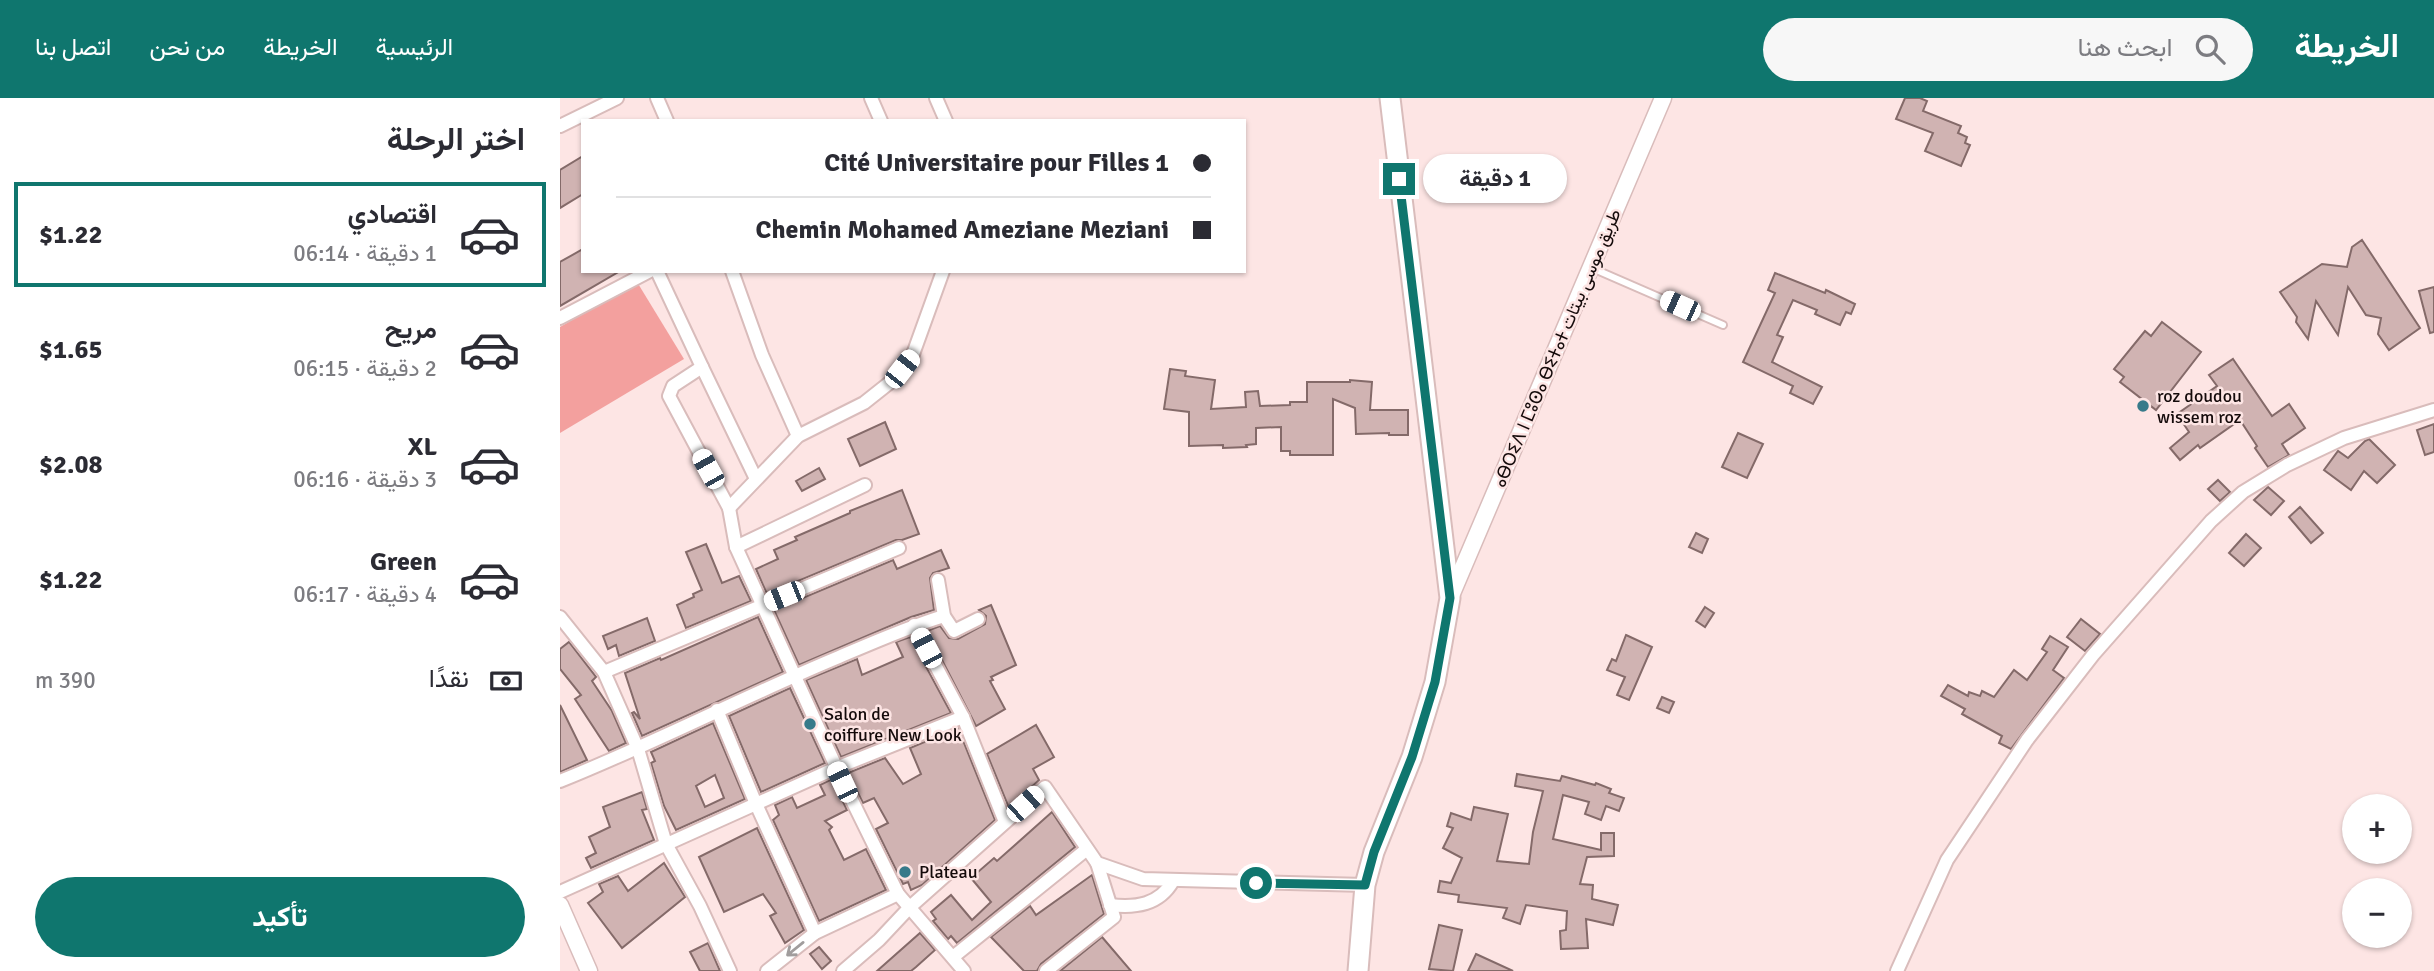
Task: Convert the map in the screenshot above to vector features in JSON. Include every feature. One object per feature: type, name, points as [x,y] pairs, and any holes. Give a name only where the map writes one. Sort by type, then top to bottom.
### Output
[{"type":"main road","points":[[1358,971],[1365,885],[1374,852],[1412,757],[1435,682],[1450,598],[1390,98]]},
{"type":"street","points":[[560,126],[617,98]]},
{"type":"street","points":[[657,98],[666,119]]},
{"type":"street","points":[[871,98],[880,119]]},
{"type":"street","points":[[936,98],[945,119]]},
{"type":"street","name":"ⴰⴱⵔⵉⴷ ⵏ ⵎⵓⵙⴰ ⴱⵉⵜⴰⵜ طريق موسى بيتات","points":[[1450,598],[1663,98]]},
{"type":"street","points":[[560,318],[646,273]]},
{"type":"street","points":[[658,273],[756,479]]},
{"type":"street","points":[[733,273],[762,355],[798,436]]},
{"type":"street","points":[[729,508],[798,436],[864,402],[893,380],[912,357],[942,273]]},
{"type":"street","points":[[702,367],[673,386],[669,396],[729,508],[736,547],[761,605],[898,894],[964,971]]},
{"type":"street","points":[[1897,971],[1947,860],[2027,740],[2093,654],[2210,521],[2243,492],[2287,465],[2343,438],[2434,410]]},
{"type":"street","points":[[736,547],[865,485]]},
{"type":"street","points":[[604,672],[900,548]]},
{"type":"street","points":[[938,580],[944,616],[954,631],[978,619]]},
{"type":"street","points":[[560,781],[638,750],[717,710],[794,676],[914,625],[944,616]]},
{"type":"street","points":[[560,617],[604,672],[638,750],[666,844],[700,906],[730,971]]},
{"type":"street","points":[[914,625],[963,717],[1005,822]]},
{"type":"street","points":[[717,710],[756,804],[815,933]]},
{"type":"street","points":[[560,892],[836,768],[963,717]]},
{"type":"street","points":[[843,971],[1045,787],[1097,863],[1114,917],[1046,971]]},
{"type":"street","points":[[953,957],[1087,849]]},
{"type":"street","points":[[1097,863],[1143,879],[1365,885]]},
{"type":"street","points":[[1110,905],[1132,906],[1151,902],[1165,893],[1173,881]]},
{"type":"street","points":[[767,971],[815,933],[898,894]]},
{"type":"street","points":[[560,905],[589,971]]},
{"type":"lane","points":[[1592,268],[1723,325]]},
{"type":"shaded area","points":[[637,282],[684,359],[560,433],[560,327]]},
{"type":"building","points":[[1905,98],[1927,101],[1923,111],[1961,126],[1958,133],[1967,137],[1965,143],[1970,145],[1961,166],[1925,151],[1933,133],[1896,119]]},
{"type":"building","points":[[581,157],[581,195],[560,208],[560,170]]},
{"type":"building","points":[[2362,240],[2420,328],[2389,350],[2378,334],[2381,318],[2366,315],[2348,287],[2338,335],[2316,301],[2308,339],[2280,292],[2322,264],[2347,267],[2352,247]]},
{"type":"building","points":[[581,250],[581,273],[617,273],[560,306],[560,262]]},
{"type":"building","points":[[1775,273],[1825,293],[1826,290],[1855,304],[1851,314],[1846,312],[1840,325],[1815,314],[1817,310],[1793,300],[1777,335],[1783,337],[1772,362],[1822,387],[1813,404],[1790,393],[1793,386],[1743,362],[1775,293],[1768,290]]},
{"type":"building","points":[[2434,287],[2434,332],[2430,333],[2419,291]]},
{"type":"building","points":[[2162,322],[2201,352],[2156,410],[2120,382],[2124,377],[2114,369],[2145,331],[2151,336]]},
{"type":"building","points":[[2233,359],[2272,416],[2289,404],[2305,428],[2282,444],[2289,455],[2268,467],[2240,420],[2200,448],[2198,445],[2180,460],[2170,448],[2189,432],[2177,414],[2217,386],[2209,375]]},
{"type":"building","points":[[1170,369],[1186,371],[1185,376],[1215,380],[1211,409],[1246,407],[1245,392],[1258,391],[1260,406],[1290,405],[1290,402],[1307,402],[1307,382],[1372,382],[1370,410],[1408,410],[1408,435],[1356,434],[1355,408],[1333,399],[1333,455],[1290,455],[1290,451],[1281,451],[1281,427],[1256,428],[1256,444],[1246,445],[1247,447],[1189,446],[1189,412],[1164,409]]},
{"type":"building","points":[[885,422],[896,449],[860,466],[848,439]]},
{"type":"building","points":[[2434,424],[2434,452],[2425,455],[2417,430]]},
{"type":"building","points":[[1738,433],[1763,444],[1747,478],[1722,467]]},
{"type":"building","points":[[2369,439],[2395,465],[2377,483],[2364,471],[2351,490],[2324,470],[2338,451],[2348,458]]},
{"type":"building","points":[[819,468],[825,479],[802,491],[796,481]]},
{"type":"building","points":[[2218,480],[2230,492],[2220,501],[2208,489]]},
{"type":"building","points":[[2268,487],[2284,501],[2271,515],[2254,500]]},
{"type":"building","points":[[902,490],[919,534],[896,540],[767,594],[756,569],[778,559],[774,550],[850,511]]},
{"type":"building","points":[[2300,507],[2323,533],[2311,543],[2289,517]]},
{"type":"building","points":[[1696,533],[1708,539],[1702,553],[1689,547]]},
{"type":"building","points":[[2246,534],[2261,548],[2244,566],[2229,553]]},
{"type":"building","points":[[706,544],[722,583],[739,576],[751,601],[686,628],[677,605],[702,590],[686,552]]},
{"type":"building","points":[[941,550],[949,568],[933,573],[930,578],[934,610],[911,617],[799,665],[774,610],[893,560],[897,569]]},
{"type":"building","points":[[991,605],[1016,665],[991,677],[993,680],[990,681],[1005,709],[976,726],[927,631],[940,626],[949,638],[958,639],[985,624],[986,616],[979,610]]},
{"type":"building","points":[[1705,607],[1714,613],[1705,627],[1696,621]]},
{"type":"building","points":[[758,617],[783,672],[642,736],[632,713],[640,719],[625,673]]},
{"type":"building","points":[[647,618],[655,641],[619,656],[616,645],[608,649],[603,636]]},
{"type":"building","points":[[2081,619],[2100,634],[2085,651],[2067,637]]},
{"type":"building","points":[[1626,635],[1652,647],[1629,700],[1617,695],[1625,677],[1607,670],[1612,659],[1616,661]]},
{"type":"building","points":[[2050,636],[2068,647],[2053,670],[2064,678],[2011,749],[1999,743],[2002,736],[1962,714],[1965,709],[1941,696],[1948,685],[1968,696],[1969,692],[1980,696],[1982,691],[1994,697],[2014,670],[2027,680],[2047,652],[2042,649]]},
{"type":"building","points":[[910,637],[951,713],[841,757],[806,680],[857,659],[862,675],[903,657],[896,642]]},
{"type":"building","points":[[569,642],[596,677],[592,681],[612,711],[626,743],[609,751],[575,699],[581,695],[560,669],[560,649]]},
{"type":"building","points":[[790,688],[825,763],[761,792],[729,716]]},
{"type":"building","points":[[1662,697],[1674,702],[1669,713],[1657,708]]},
{"type":"building","points":[[560,705],[587,760],[560,772]]},
{"type":"building","points":[[713,723],[745,799],[676,830],[664,806],[651,763],[655,761],[651,752]],"holes":[[[715,775],[724,798],[705,807],[696,786]]]},
{"type":"building","points":[[1036,725],[1054,757],[1033,769],[1039,780],[1009,808],[987,754]]},
{"type":"building","points":[[958,728],[995,820],[922,885],[911,890],[908,882],[903,884],[876,829],[888,823],[874,798],[863,803],[848,773],[885,758],[903,784],[921,774],[910,748]]},
{"type":"building","points":[[1517,774],[1560,781],[1562,776],[1595,785],[1596,783],[1611,789],[1609,793],[1624,798],[1619,811],[1606,806],[1601,820],[1585,814],[1589,802],[1563,795],[1553,839],[1601,850],[1601,833],[1614,833],[1614,856],[1587,857],[1580,884],[1593,885],[1592,899],[1618,905],[1613,925],[1586,919],[1588,948],[1561,949],[1560,931],[1566,930],[1567,911],[1526,905],[1520,924],[1503,918],[1507,908],[1458,902],[1459,895],[1438,892],[1440,881],[1451,883],[1462,858],[1443,848],[1453,828],[1447,826],[1451,813],[1471,820],[1474,807],[1508,814],[1497,861],[1529,864],[1543,791],[1515,786]]},
{"type":"building","points":[[832,779],[847,810],[825,821],[832,827],[829,830],[844,860],[866,849],[886,890],[819,921],[773,820],[779,815],[775,805],[792,797],[797,808],[825,795],[820,785]]},
{"type":"building","points":[[642,792],[647,809],[642,810],[654,840],[591,868],[586,858],[596,853],[589,837],[610,827],[603,807]]},
{"type":"building","points":[[1052,812],[1075,847],[957,943],[951,936],[948,939],[933,921],[936,919],[931,912],[951,895],[972,920],[991,902],[971,878],[994,858],[997,861]]},
{"type":"building","points":[[757,828],[804,930],[785,943],[770,916],[776,913],[763,894],[724,912],[699,857]]},
{"type":"building","points":[[664,863],[685,897],[622,948],[588,903],[603,892],[599,884],[618,876],[628,891]]},
{"type":"building","points":[[1092,875],[1104,914],[1041,964],[1037,971],[1024,971],[991,937],[1030,906],[1036,915]]},
{"type":"building","points":[[1439,925],[1462,930],[1453,971],[1429,969]]},
{"type":"building","points":[[920,933],[935,950],[916,967],[911,971],[877,971]]},
{"type":"building","points":[[1102,937],[1131,971],[1060,971]]},
{"type":"building","points":[[708,943],[720,971],[700,971],[690,952]]},
{"type":"building","points":[[819,947],[831,961],[822,969],[810,954]]},
{"type":"building","points":[[1476,954],[1513,971],[1468,971]]},
{"type":"place","name":"roz doudou wissem roz","points":[[2143,406]]},
{"type":"place","name":"Salon de coiffure New Look","points":[[810,724]]},
{"type":"place","name":"Plateau","points":[[905,872]]},
{"type":"route","points":[[1256,883],[1365,885],[1374,852],[1412,757],[1435,682],[1450,598],[1399,179]]}]
